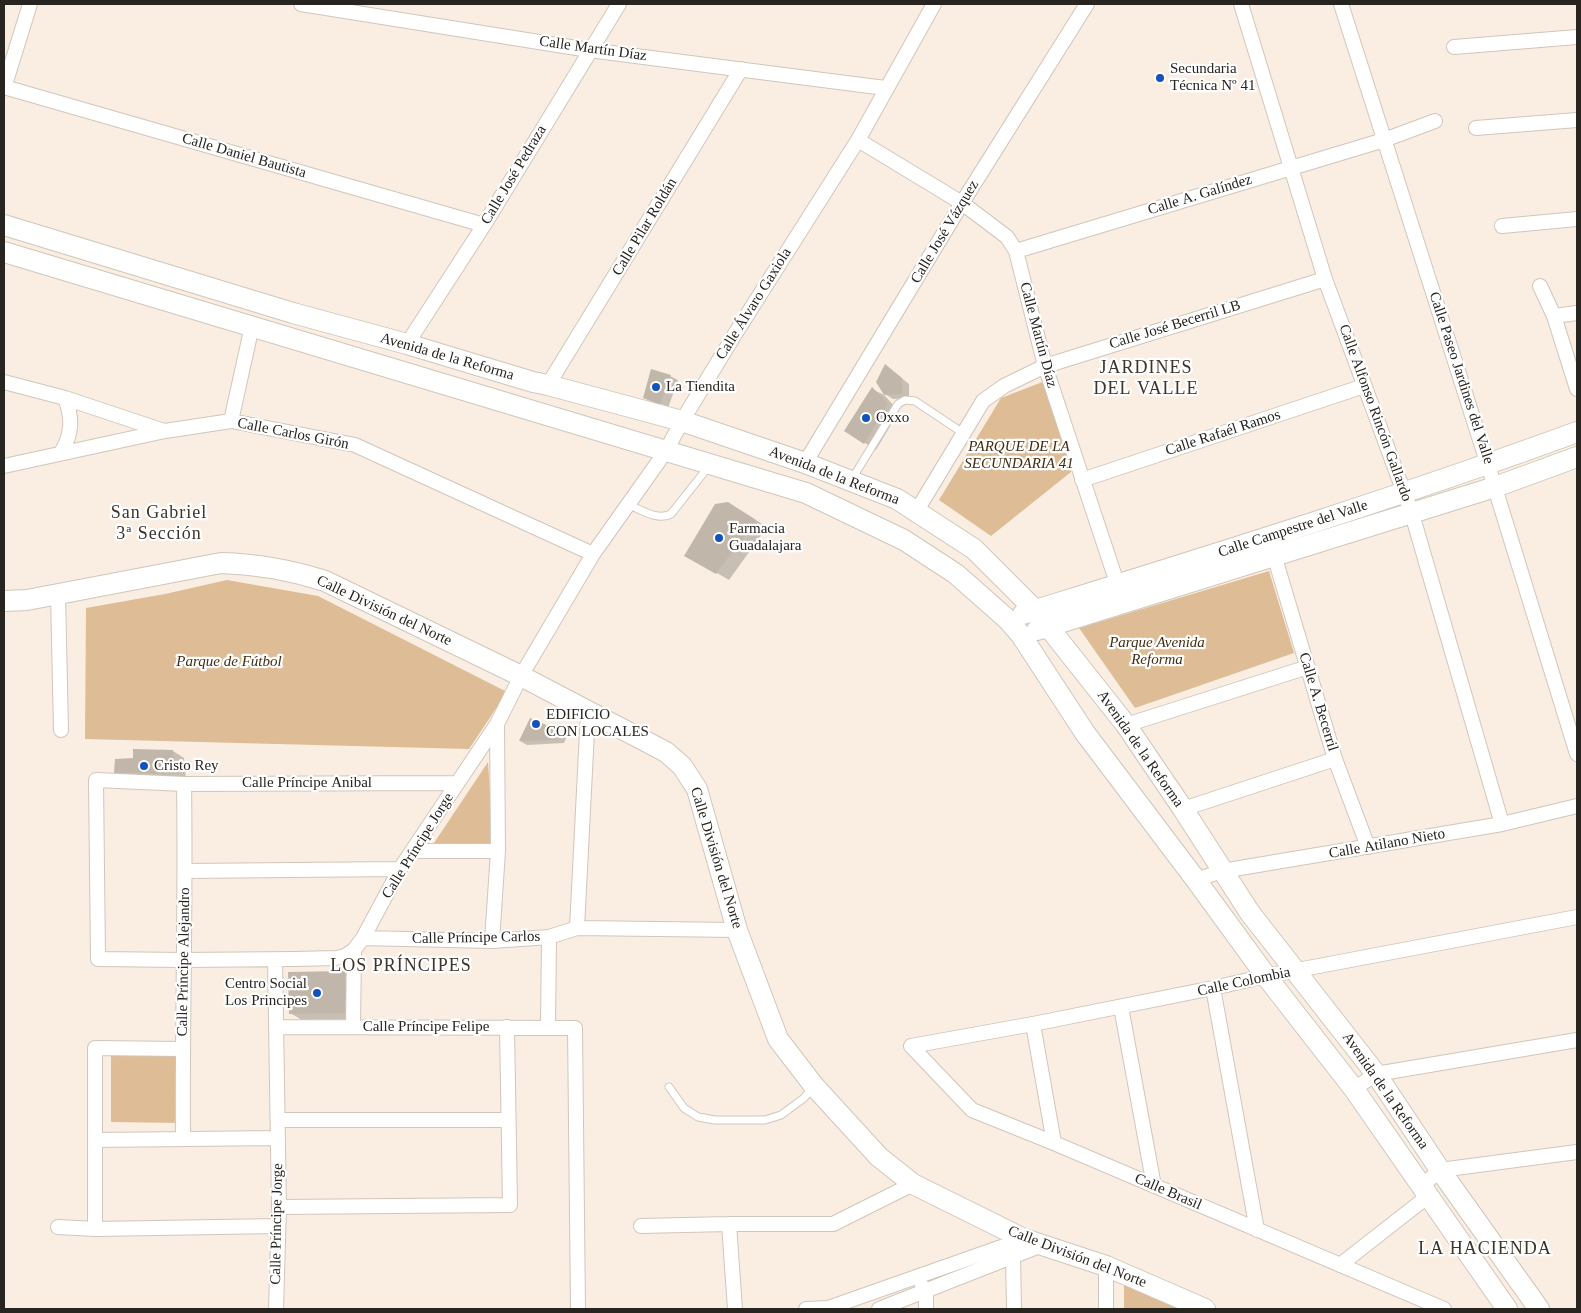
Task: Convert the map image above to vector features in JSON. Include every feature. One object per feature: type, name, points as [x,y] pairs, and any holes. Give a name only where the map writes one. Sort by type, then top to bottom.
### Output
[{"type":"main road","name":"Avenida de la Reforma","points":[[4,224],[284,310],[407,344],[532,382],[682,421],[805,463],[897,499],[974,549],[1035,610],[1126,725],[1250,913],[1376,1074],[1440,1170],[1539,1309]]},
{"type":"main road","name":"Avenida de la Reforma","points":[[4,252],[806,493],[904,540],[956,574],[1007,619],[1021,635],[1085,733],[1266,976],[1354,1089],[1508,1309]]},
{"type":"main road","name":"Calle Campestre del Valle","points":[[1021,635],[1048,627],[1120,594],[1266,539],[1488,465],[1577,432]]},
{"type":"main road","name":"Calle Campestre del Valle","points":[[1007,619],[1035,610],[1120,594],[1274,556],[1495,487],[1577,457]]},
{"type":"main road","name":"Calle División del Norte","points":[[4,601],[27,600],[221,563],[247,564],[298,572],[325,582],[521,676],[666,752],[682,766],[698,790],[737,930],[778,1039],[814,1086],[879,1157],[913,1184],[1026,1247],[1106,1266],[1205,1309]]},
{"type":"street","points":[[4,87],[30,4]]},
{"type":"street","name":"Calle Martín Díaz","points":[[301,4],[362,8],[589,50],[885,88]]},
{"type":"street","name":"Calle José Pedraza","points":[[407,344],[484,225],[618,4]]},
{"type":"street","name":"Calle Álvaro Gaxiola","points":[[521,676],[593,554],[666,451],[735,334],[858,140],[885,88],[934,4]]},
{"type":"street","name":"Calle José Vázquez","points":[[805,463],[962,204],[1087,4]]},
{"type":"street","name":"Calle Alfonso Rincón Gallardo","points":[[1241,4],[1326,279],[1364,386],[1405,492],[1502,824]]},
{"type":"street","name":"Calle Paseo Jardines del Valle","points":[[1341,4],[1495,487],[1577,754]]},
{"type":"street","points":[[1454,47],[1577,37]]},
{"type":"street","name":"Calle Pilar Roldán","points":[[548,385],[741,69]]},
{"type":"street","name":"Calle Daniel Bautista","points":[[4,87],[484,225]]},
{"type":"street","points":[[1476,128],[1577,120]]},
{"type":"street","name":"Calle A. Galíndez","points":[[1016,251],[1384,140],[1435,121]]},
{"type":"street","name":"Calle Martín Díaz","points":[[858,140],[962,204],[1007,237],[1016,251],[1045,366],[1120,594]]},
{"type":"street","points":[[1502,226],[1577,218]]},
{"type":"street","name":"Calle José Becerril LB","points":[[916,512],[983,401],[1004,386],[1045,366],[1326,279]]},
{"type":"street","points":[[1540,286],[1554,316],[1577,389]]},
{"type":"street","points":[[1554,316],[1577,313]]},
{"type":"street","points":[[231,421],[252,326]]},
{"type":"street","points":[[4,382],[65,398],[165,431]]},
{"type":"street","name":"Calle Rafaél Ramos","points":[[1082,480],[1364,386]]},
{"type":"street","points":[[61,453],[68,441],[72,426],[71,412],[65,398]]},
{"type":"street","name":"Calle Carlos Girón","points":[[4,466],[165,431],[231,421],[355,445],[593,554]]},
{"type":"street","name":"Calle A. Becerril","points":[[1274,556],[1335,759],[1368,847]]},
{"type":"street","points":[[58,594],[61,730]]},
{"type":"street","points":[[1126,725],[1308,667]]},
{"type":"street","name":"Calle Príncipe Jorge","points":[[354,950],[363,938],[400,869],[498,724],[521,676]]},
{"type":"street","points":[[577,928],[588,712]]},
{"type":"street","points":[[492,940],[498,851],[498,724]]},
{"type":"street","points":[[1183,809],[1335,759]]},
{"type":"street","name":"Calle Príncipe Anibal","points":[[183,960],[98,959],[96,780],[184,784],[457,783]]},
{"type":"street","name":"Calle Príncipe Alejandro","points":[[183,1139],[184,784]]},
{"type":"street","name":"Calle Atilano Nieto","points":[[1196,880],[1222,871],[1502,824],[1577,806]]},
{"type":"street","points":[[412,851],[498,851]]},
{"type":"street","points":[[185,871],[400,869]]},
{"type":"street","name":"Calle Colombia","points":[[911,1046],[1121,1007],[1266,976],[1577,917]]},
{"type":"street","name":"Calle Príncipe Carlos","points":[[363,938],[492,940],[549,936],[577,928],[737,930]]},
{"type":"street","points":[[548,1026],[549,936]]},
{"type":"street","points":[[183,960],[336,958],[354,950]]},
{"type":"street","points":[[352,1027],[354,950]]},
{"type":"street","name":"Calle Príncipe Jorge","points":[[275,960],[279,1207],[276,1309]]},
{"type":"street","points":[[1213,988],[1257,1230]]},
{"type":"street","points":[[1121,1007],[1154,1186]]},
{"type":"street","points":[[1033,1024],[1054,1143]]},
{"type":"street","name":"Calle Príncipe Felipe","points":[[276,1027],[548,1026],[574,1028],[578,1309]]},
{"type":"street","points":[[279,1207],[510,1205],[507,1027]]},
{"type":"street","points":[[1354,1089],[1376,1074],[1577,1040]]},
{"type":"street","name":"Calle Brasil","points":[[911,1046],[972,1110],[1444,1309]]},
{"type":"street","points":[[95,1229],[95,1048],[182,1049]]},
{"type":"street","points":[[278,1120],[508,1120]]},
{"type":"street","points":[[95,1140],[278,1138]]},
{"type":"street","points":[[1340,1265],[1424,1191],[1440,1170],[1577,1152]]},
{"type":"street","points":[[641,1226],[833,1224],[913,1184]]},
{"type":"street","points":[[729,1224],[735,1309]]},
{"type":"street","points":[[58,1227],[95,1229],[278,1226]]},
{"type":"street","points":[[806,1309],[828,1309],[916,1277],[1026,1247]]},
{"type":"street","points":[[879,1309],[926,1292],[1026,1247]]},
{"type":"street","points":[[1014,1309],[1026,1247]]},
{"type":"street","points":[[1106,1266],[1106,1309]]},
{"type":"street","points":[[916,1277],[926,1292],[926,1309]]},
{"type":"lane","points":[[851,481],[898,404],[905,400],[916,401],[963,433]]},
{"type":"lane","points":[[629,504],[664,518],[671,514],[710,465]]},
{"type":"lane","points":[[668,1087],[684,1108],[698,1117],[715,1120],[765,1120],[781,1115],[804,1098],[814,1086]]},
{"type":"green space","name":"PARQUE DE LA SECUNDARIA 41","points":[[1045,381],[1071,472],[991,536],[939,500],[1001,398]]},
{"type":"green space","name":"Parque Avenida Reforma","points":[[1269,571],[1294,653],[1135,708],[1079,628]]},
{"type":"green space","name":"Parque de Fútbol","points":[[227,580],[318,596],[507,692],[469,749],[85,739],[86,608],[165,594]]},
{"type":"green space","points":[[488,762],[493,844],[434,843]]},
{"type":"green space","points":[[111,1052],[180,1052],[180,1123],[111,1122]]},
{"type":"green space","points":[[1124,1282],[1187,1309],[1124,1309]]},
{"type":"building","points":[[885,364],[902,378],[902,394],[884,395],[876,382]]},
{"type":"building","name":"La Tiendita","points":[[651,369],[671,375],[660,405],[643,398]]},
{"type":"building","name":"Oxxo","points":[[872,387],[888,404],[864,444],[844,431]]},
{"type":"building","name":"Farmacia Guadalajara","points":[[728,502],[756,520],[716,574],[684,556],[715,504]]},
{"type":"building","name":"EDIFICIO CON LOCALES","points":[[530,718],[560,731],[556,740],[519,741]]},
{"type":"building","name":"Cristo Rey","points":[[133,749],[173,750],[175,774],[114,773],[115,759],[133,758]]},
{"type":"building","name":"Centro Social Los Principes","points":[[345,971],[347,1013],[289,1014],[288,972]]},
{"type":"place","name":"Secundaria Técnica Nº 41","points":[[1160,78]]},
{"type":"place","name":"La Tiendita","points":[[656,387]]},
{"type":"place","name":"Oxxo","points":[[866,418]]},
{"type":"place","name":"Farmacia Guadalajara","points":[[719,538]]},
{"type":"place","name":"EDIFICIO CON LOCALES","points":[[536,724]]},
{"type":"place","name":"Cristo Rey","points":[[144,766]]},
{"type":"place","name":"Centro Social Los Principes","points":[[317,993]]},
{"type":"district","name":"JARDINES DEL VALLE","points":[[1146,378]]},
{"type":"district","name":"San Gabriel 3ª Sección","points":[[159,523]]},
{"type":"district","name":"LOS PRÍNCIPES","points":[[401,966]]},
{"type":"district","name":"LA HACIENDA","points":[[1485,1249]]}]
